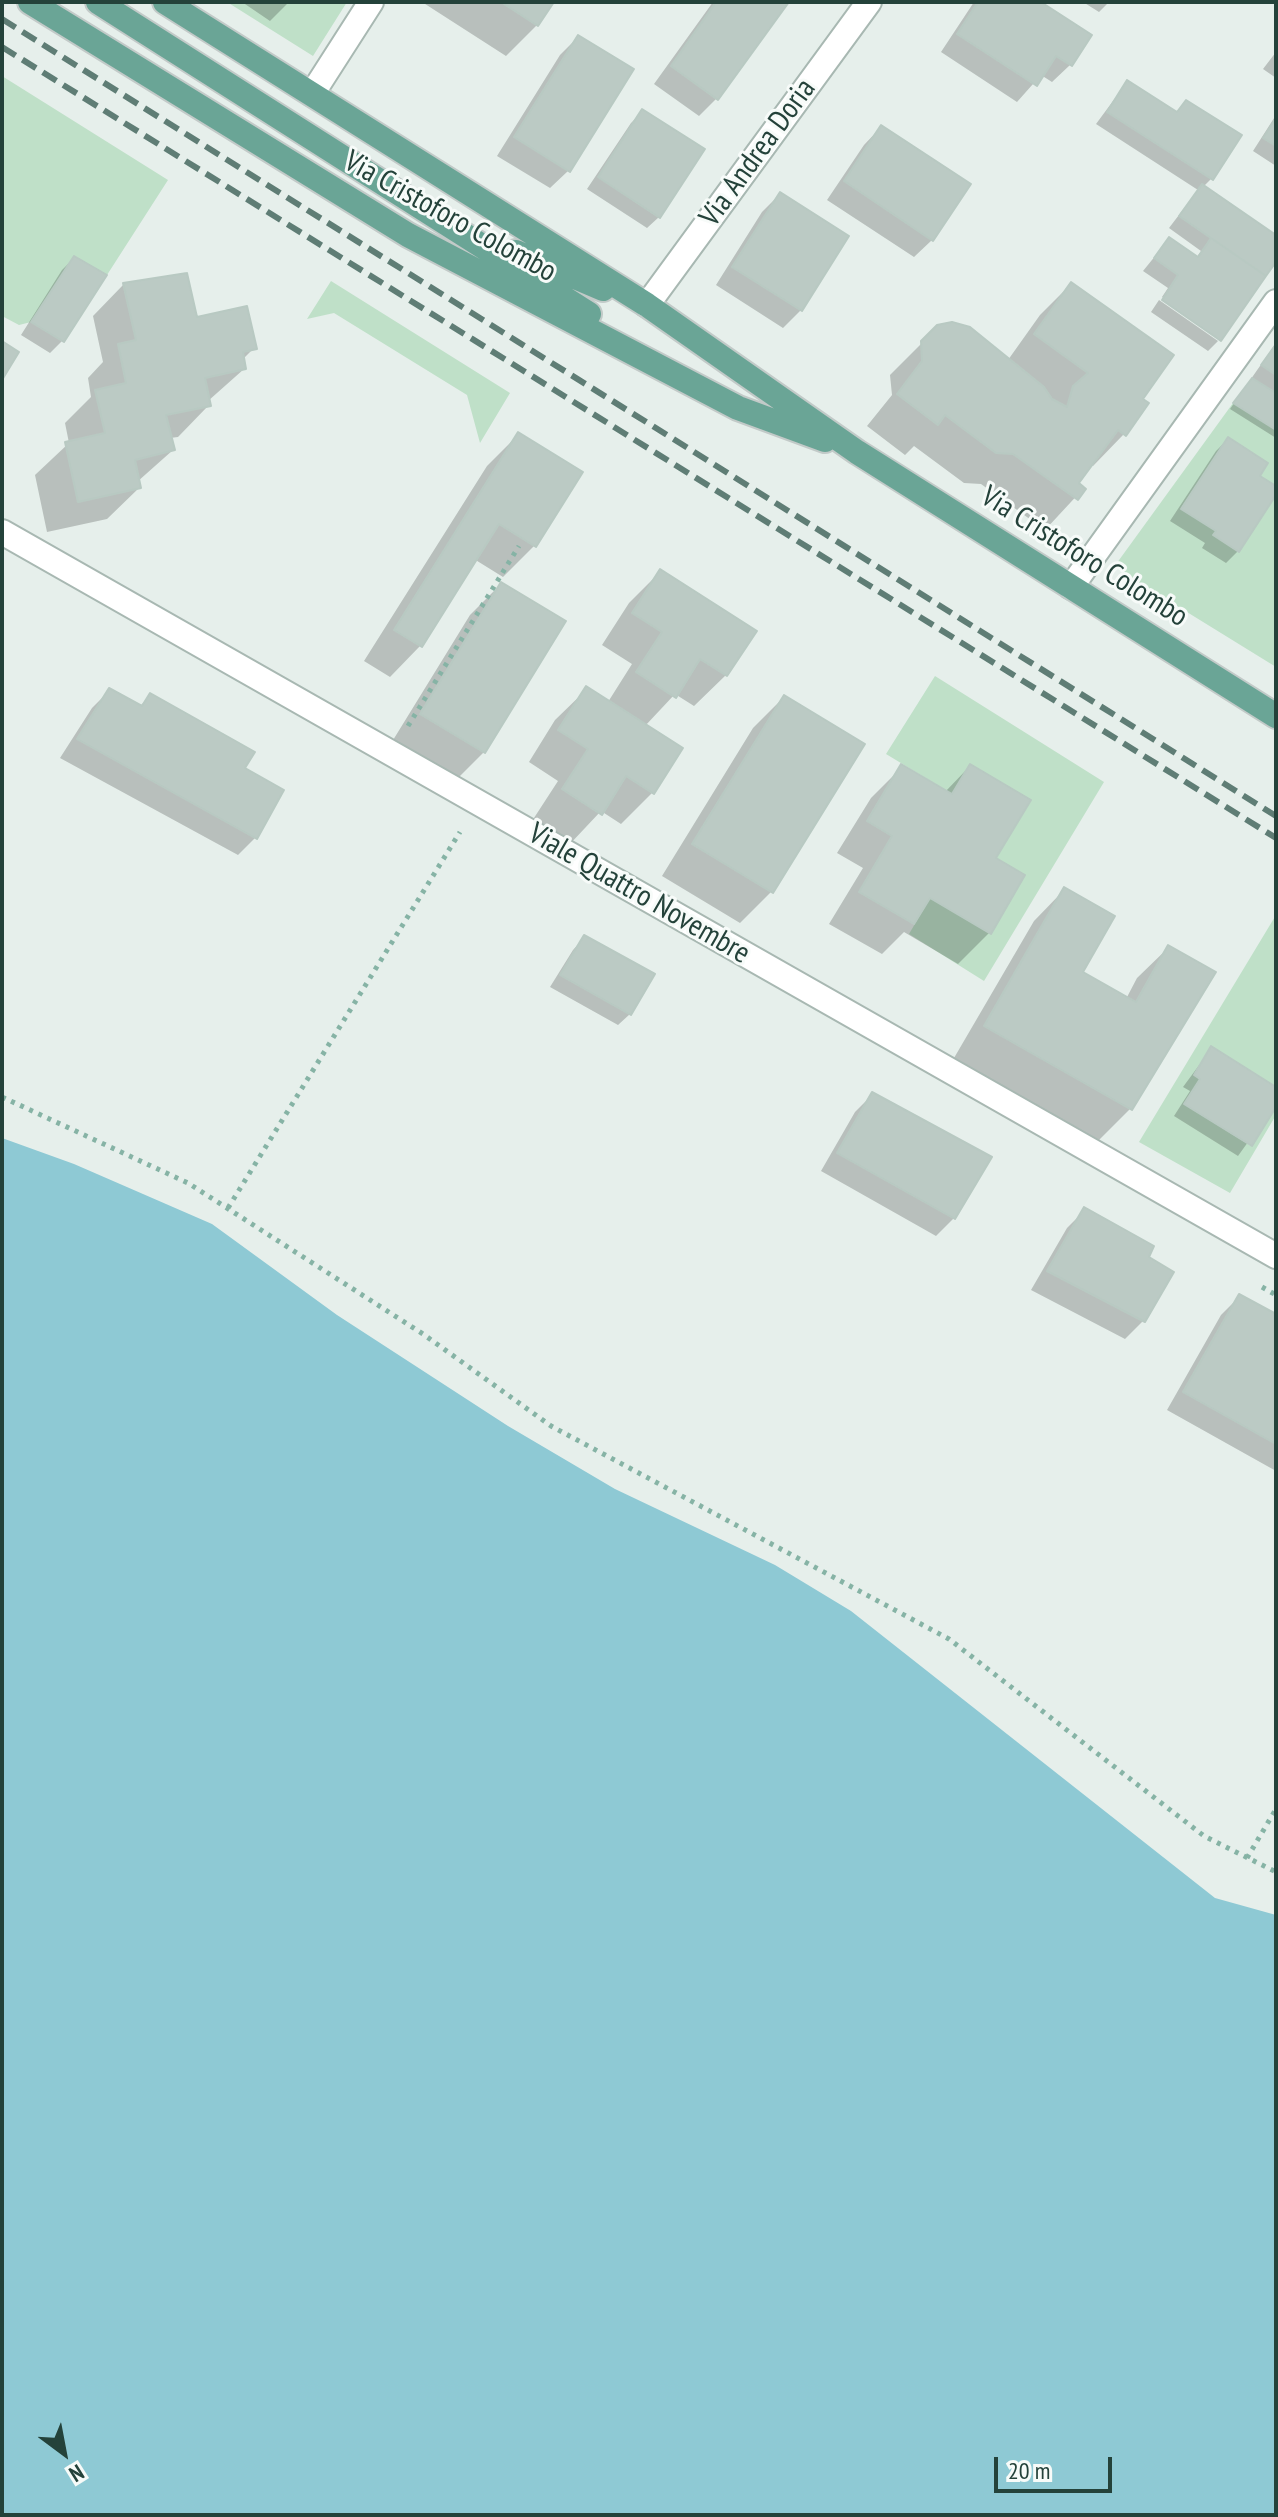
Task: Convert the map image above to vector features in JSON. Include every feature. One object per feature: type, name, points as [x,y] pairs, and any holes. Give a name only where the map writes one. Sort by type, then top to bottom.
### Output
[{"type":"main road","name":"Via Cristoforo Colombo","points":[[30,2],[408,235],[738,408],[857,452]]},
{"type":"main road","points":[[98,2],[738,408]]},
{"type":"main road","name":"Via Cristoforo Colombo","points":[[165,2],[647,305],[857,452],[1276,716]]},
{"type":"main road","points":[[425,210],[562,274],[647,305]]},
{"type":"street","points":[[312,94],[371,2]]},
{"type":"street","name":"Via Andrea Doria","points":[[647,305],[869,2]]},
{"type":"street","points":[[1071,587],[1276,302]]},
{"type":"street","name":"Viale Quattro Novembre","points":[[2,532],[1276,1256]]},
{"type":"path","points":[[402,736],[519,546]]},
{"type":"path","points":[[228,1208],[460,832]]},
{"type":"path","points":[[2,1097],[188,1183],[423,1334],[551,1426],[949,1639],[1204,1836],[1276,1872]]},
{"type":"path","points":[[1247,1858],[1276,1809]]},
{"type":"green space","points":[[227,2],[289,4],[347,2],[313,56]]},
{"type":"green space","points":[[2,76],[168,180],[107,275],[74,256],[31,322],[19,325],[2,316]]},
{"type":"green space","points":[[331,281],[510,393],[480,443],[467,395],[334,313],[307,319]]},
{"type":"green space","points":[[1233,403],[1276,430],[1276,486],[1260,476],[1268,463],[1228,437],[1181,508],[1216,531],[1213,535],[1239,552],[1276,495],[1276,667],[1114,567]]},
{"type":"green space","points":[[935,676],[1104,782],[984,981],[909,934],[930,898],[991,933],[1025,875],[996,858],[1031,800],[970,764],[952,794],[886,754]]},
{"type":"green space","points":[[1276,915],[1276,1087],[1211,1046],[1194,1074],[1200,1079],[1184,1104],[1251,1146],[1276,1107],[1276,1115],[1230,1193],[1139,1142]]},
{"type":"water","points":[[2,1138],[74,1164],[212,1224],[337,1315],[508,1426],[615,1489],[775,1565],[851,1611],[1215,1898],[1276,1915],[1276,2515],[2,2515]]},
{"type":"building","points":[[501,2],[554,2],[538,26]]},
{"type":"building","points":[[716,2],[789,2],[718,100],[671,66]]},
{"type":"building","points":[[978,2],[1041,2],[1092,35],[1072,66],[1056,56],[1037,86],[957,34]]},
{"type":"building","points":[[578,35],[634,69],[570,172],[514,137]]},
{"type":"building","points":[[1127,80],[1177,112],[1186,100],[1242,135],[1213,180],[1107,112]]},
{"type":"building","points":[[642,109],[705,149],[660,218],[598,177]]},
{"type":"building","points":[[1276,118],[1276,146],[1263,138]]},
{"type":"building","points":[[881,125],[971,184],[933,241],[844,181]]},
{"type":"building","points":[[1202,184],[1276,235],[1276,262],[1266,276],[1179,216]]},
{"type":"building","points":[[780,192],[849,236],[802,311],[732,267]]},
{"type":"building","points":[[1169,237],[1198,257],[1211,238],[1266,276],[1221,341],[1162,300],[1178,275],[1154,258]]},
{"type":"building","points":[[74,256],[107,275],[64,342],[31,322]]},
{"type":"building","points":[[187,273],[197,317],[247,306],[257,349],[243,352],[246,369],[205,378],[211,406],[166,415],[175,450],[135,460],[141,488],[78,502],[65,442],[105,433],[95,390],[126,383],[118,344],[136,340],[123,283]]},
{"type":"building","points":[[1071,282],[1174,355],[1143,399],[1149,403],[1126,436],[1118,430],[1079,483],[1086,489],[1078,500],[1013,454],[996,453],[945,415],[938,425],[897,394],[922,361],[921,341],[937,325],[952,322],[970,327],[1044,387],[1052,399],[1067,407],[1073,386],[1088,373],[1034,334]]},
{"type":"building","points":[[2,341],[19,352],[2,380]]},
{"type":"building","points":[[1276,344],[1276,375],[1261,365]]},
{"type":"building","points":[[1252,378],[1276,393],[1276,430],[1233,403]]},
{"type":"building","points":[[518,432],[583,472],[536,547],[499,524],[422,647],[394,630]]},
{"type":"building","points":[[1228,437],[1268,463],[1260,476],[1276,486],[1276,495],[1239,552],[1213,535],[1216,531],[1181,509]]},
{"type":"building","points":[[660,569],[757,631],[727,676],[700,659],[676,698],[636,672],[662,632],[632,613]]},
{"type":"building","points":[[501,582],[566,621],[485,753],[420,714]]},
{"type":"building","points":[[586,686],[683,748],[654,794],[626,776],[602,815],[562,789],[588,749],[558,730]]},
{"type":"building","points":[[109,688],[142,706],[150,693],[255,752],[245,768],[284,790],[257,839],[77,739]]},
{"type":"building","points":[[784,695],[865,744],[773,893],[692,844]]},
{"type":"building","points":[[901,764],[952,794],[970,764],[1031,800],[996,858],[1025,875],[991,934],[930,898],[914,924],[859,892],[892,836],[867,821]]},
{"type":"building","points":[[1064,887],[1115,916],[1083,972],[1136,1002],[1168,945],[1216,972],[1132,1110],[984,1026]]},
{"type":"building","points":[[584,935],[655,974],[631,1015],[560,975]]},
{"type":"building","points":[[1211,1046],[1276,1087],[1276,1107],[1252,1146],[1184,1104],[1200,1079],[1194,1075]]},
{"type":"building","points":[[872,1092],[992,1157],[955,1219],[837,1153]]},
{"type":"building","points":[[1084,1207],[1154,1246],[1149,1257],[1174,1272],[1145,1322],[1047,1271]]},
{"type":"building","points":[[1239,1294],[1276,1314],[1276,1444],[1183,1392]]},
{"type":"railway","points":[[2,19],[1276,816]]},
{"type":"railway","points":[[2,47],[1276,838]]}]
